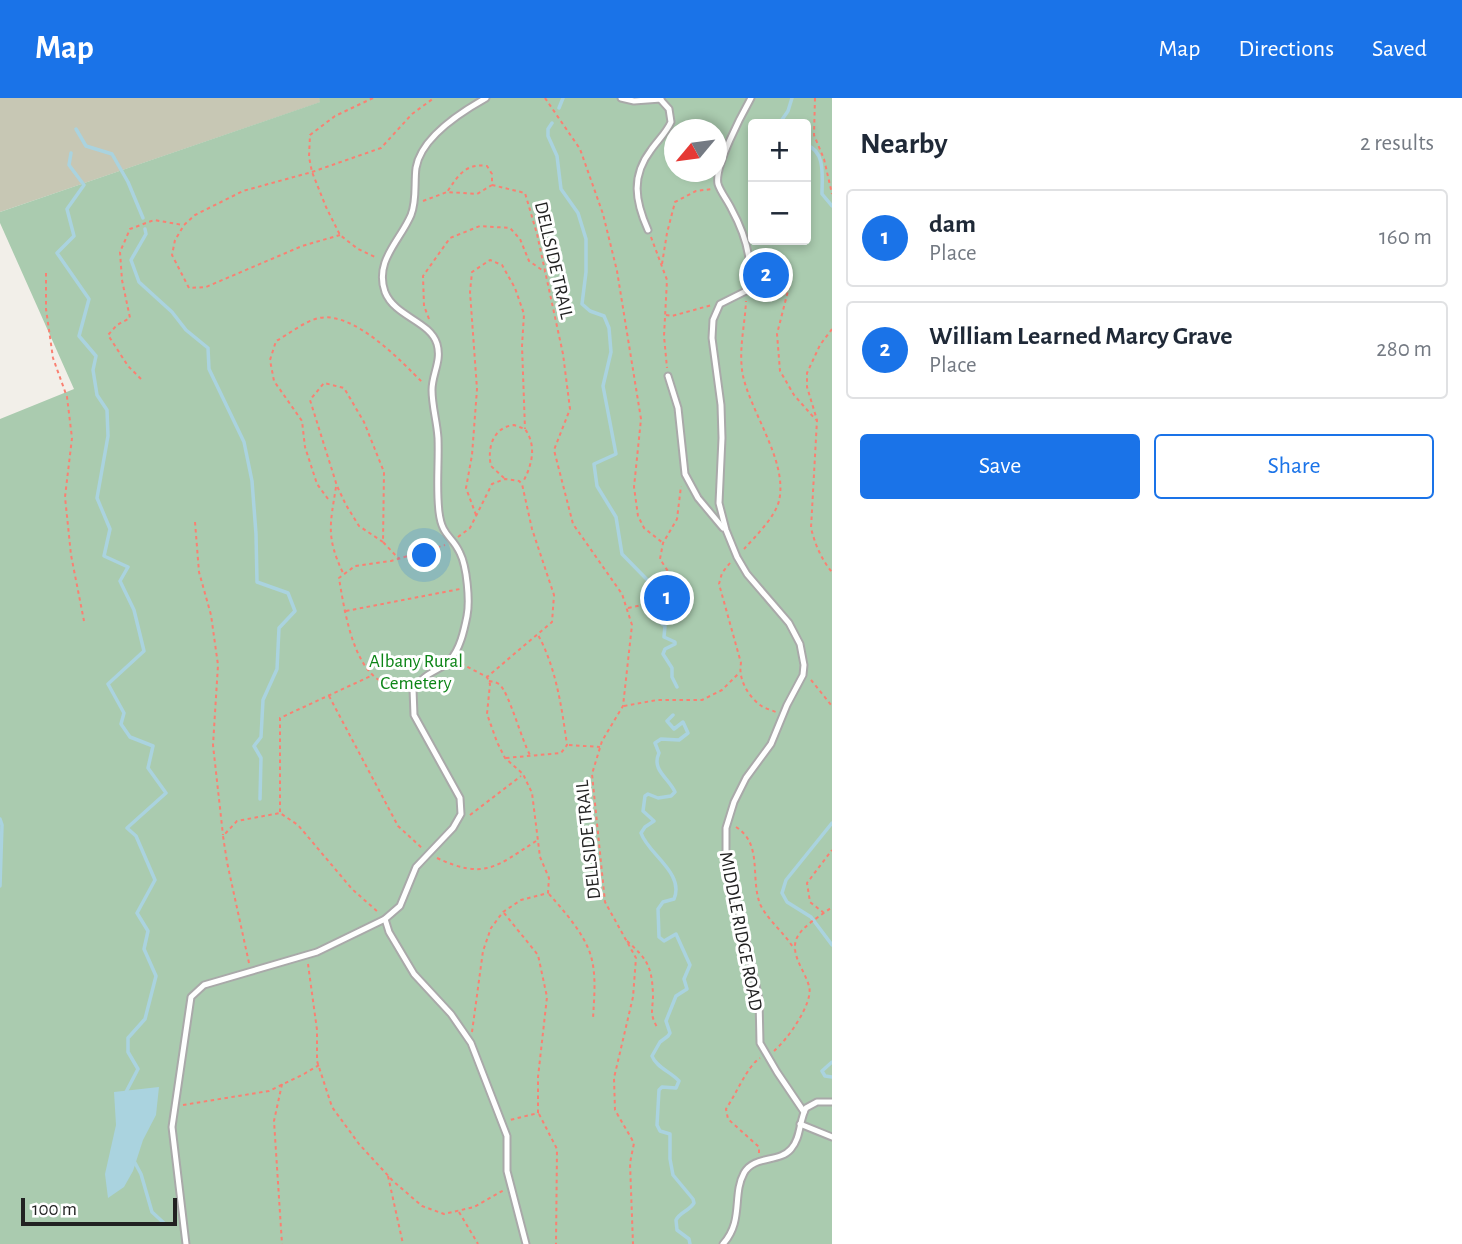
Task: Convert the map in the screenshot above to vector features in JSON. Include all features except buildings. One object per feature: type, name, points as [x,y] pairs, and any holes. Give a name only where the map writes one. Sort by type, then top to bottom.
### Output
[{"type":"lane","points":[[186,1244],[172,1127],[191,997],[204,985],[307,955],[385,919],[400,906],[416,867],[453,828],[461,814],[460,798],[414,715],[413,689],[424,677],[451,658],[459,645],[468,614],[467,587],[461,554],[441,527],[437,496],[438,435],[432,392],[438,353],[431,334],[401,313],[388,298],[383,283],[384,261],[408,220],[414,204],[417,165],[426,148],[454,118],[486,98]]},
{"type":"lane","points":[[621,98],[662,99],[669,109],[671,122],[643,162],[636,188],[648,230]]},
{"type":"lane","points":[[751,98],[740,117],[719,169],[718,184],[744,237],[750,275],[747,289],[742,294],[724,301],[715,313],[712,338],[722,438],[719,503],[737,557],[747,574],[794,632],[804,656],[803,675]]},
{"type":"lane","points":[[668,376],[678,408],[685,474],[706,510],[726,530]]},
{"type":"lane","name":"MIDDLE RIDGE ROAD","points":[[803,675],[771,744],[739,790],[725,834],[727,861],[759,999],[759,1034],[766,1056],[804,1112]]},
{"type":"lane","points":[[385,919],[389,932],[414,974],[451,1014],[471,1043],[507,1136],[508,1171],[526,1244]]},
{"type":"lane","points":[[723,1244],[730,1236],[738,1212],[743,1175],[749,1167],[789,1151],[794,1145],[804,1112],[811,1104],[832,1102]]},
{"type":"lane","points":[[800,1124],[832,1137]]},
{"type":"path","points":[[373,98],[335,116],[310,135],[309,157],[326,207],[341,235],[358,249],[384,261]]},
{"type":"path","points":[[341,235],[302,246],[206,287],[190,288],[172,255],[175,240],[184,225],[195,215],[243,191],[312,172],[381,148],[412,114],[434,98]]},
{"type":"path","points":[[545,98],[580,149],[603,214],[617,271],[641,419],[634,487],[638,516],[644,528],[663,543]]},
{"type":"path","points":[[815,98],[814,135],[824,159],[832,194]]},
{"type":"path","points":[[414,204],[447,192],[477,194],[492,185],[492,174],[487,166],[476,164],[462,171],[447,192]]},
{"type":"path","name":"DELLSIDE TRAIL","points":[[492,185],[525,192],[563,354],[570,408],[554,450],[573,524],[622,594],[632,625],[623,706],[600,747],[592,774],[605,902],[636,958],[633,997],[614,1078],[615,1110],[634,1143],[630,1163],[633,1244]]},
{"type":"path","points":[[662,264],[675,202],[696,191],[720,188]]},
{"type":"path","points":[[141,379],[128,366],[108,335],[117,325],[130,318],[122,280],[120,252],[130,229],[154,220],[184,225]]},
{"type":"path","points":[[431,334],[433,328],[424,306],[423,276],[450,239],[480,226],[510,228],[520,239],[530,261],[545,273]]},
{"type":"path","points":[[648,230],[667,279],[664,354],[668,376]]},
{"type":"path","points":[[748,255],[774,267],[790,283],[777,334],[780,371],[794,395],[817,420]]},
{"type":"path","points":[[476,516],[466,488],[472,455],[477,389],[470,292],[472,272],[490,260],[502,265],[515,288],[524,314],[522,346],[525,429],[530,436],[533,451],[522,484],[532,529],[554,595],[552,622],[488,679]]},
{"type":"path","points":[[46,273],[46,309],[54,358],[67,397],[72,438],[65,497],[71,555],[84,621]]},
{"type":"path","points":[[623,706],[657,701],[702,700],[722,690],[739,673],[741,663],[719,584],[722,573],[761,531],[779,502],[777,464],[753,407],[740,357],[747,289]]},
{"type":"path","points":[[665,315],[672,316],[724,301]]},
{"type":"path","points":[[328,499],[317,484],[305,447],[302,421],[274,381],[270,360],[276,341],[319,318],[339,319],[393,353],[432,392]]},
{"type":"path","points":[[832,329],[807,373],[807,387],[817,420],[811,528],[819,552],[832,572]]},
{"type":"path","points":[[383,542],[384,471],[364,422],[344,388],[324,383],[310,400],[337,486],[359,526],[383,542],[399,559]]},
{"type":"path","points":[[505,479],[491,466],[491,445],[500,430],[507,426],[514,425],[525,429]]},
{"type":"path","points":[[413,689],[381,681],[365,668],[345,611],[339,578],[355,566],[399,559],[453,542],[470,528],[495,481],[514,479],[522,484]]},
{"type":"path","points":[[627,609],[659,602],[669,594],[675,582],[660,559],[663,543],[677,519],[681,481]]},
{"type":"path","points":[[337,486],[329,526],[333,551],[344,574]]},
{"type":"path","points":[[195,522],[199,572],[211,615],[218,665],[213,745],[223,836],[251,971]]},
{"type":"path","points":[[345,611],[467,587]]},
{"type":"path","points":[[538,635],[545,648],[568,745]]},
{"type":"path","points":[[451,658],[500,685],[508,698],[522,740],[531,756]]},
{"type":"path","points":[[739,673],[745,687],[759,704],[783,716]]},
{"type":"path","points":[[280,813],[280,718],[373,675]]},
{"type":"path","points":[[803,675],[815,682],[832,706]]},
{"type":"path","points":[[488,679],[490,684],[487,714],[505,758],[523,774],[532,793],[540,857],[549,878],[548,893],[570,919],[590,953],[595,981],[593,1019]]},
{"type":"path","points":[[329,696],[398,826],[429,854],[470,870],[487,869],[506,861],[537,840]]},
{"type":"path","points":[[568,745],[600,747]]},
{"type":"path","points":[[505,758],[561,753],[568,745]]},
{"type":"path","points":[[453,828],[523,774]]},
{"type":"path","points":[[223,836],[237,821],[280,813],[298,825],[352,890],[385,919]]},
{"type":"path","points":[[727,822],[749,839],[761,904],[795,950],[810,988],[809,1000],[787,1038],[766,1056],[752,1063],[726,1109],[728,1119],[759,1147],[760,1161]]},
{"type":"path","points":[[824,914],[810,902],[807,883],[832,850]]},
{"type":"path","points":[[471,1043],[483,951],[491,928],[503,912],[522,900],[548,893]]},
{"type":"path","points":[[795,950],[798,936],[832,907]]},
{"type":"path","points":[[503,912],[538,956],[547,997],[538,1077],[538,1113],[557,1149],[556,1244]]},
{"type":"path","points":[[624,937],[646,958],[653,994],[651,1017],[657,1027]]},
{"type":"path","points":[[307,955],[317,1030],[318,1065],[332,1107],[359,1144],[422,1206],[444,1214],[474,1208],[511,1186]]},
{"type":"path","points":[[175,1107],[269,1091],[318,1065]]},
{"type":"path","points":[[282,1084],[274,1121],[282,1244]]},
{"type":"path","points":[[503,1122],[538,1113]]},
{"type":"path","points":[[388,1175],[403,1244]]},
{"type":"path","points":[[458,1211],[478,1244]]},
{"type":"shaded area","points":[[0,98],[319,98],[321,102],[0,212]]},
{"type":"green space","name":"Albany Rural Cemetery","points":[[319,98],[832,98],[832,1244],[0,1244],[0,419],[74,389],[0,223],[0,212],[320,102]]},
{"type":"water","points":[[159,1087],[156,1115],[143,1140],[133,1171],[124,1187],[108,1198],[105,1174],[116,1125],[114,1092]]},
{"type":"waterway","points":[[559,108],[563,98]]},
{"type":"waterway","points":[[782,119],[792,98]]},
{"type":"waterway","points":[[552,123],[548,136],[557,156],[561,189],[578,213],[586,239],[582,304],[590,311],[604,316],[609,328],[611,352],[603,386],[616,454],[594,464],[597,486],[616,517],[622,554],[666,599],[656,619],[665,626],[664,637],[675,642],[665,649],[663,654],[672,668],[672,677],[677,687]]},
{"type":"waterway","points":[[76,129],[86,146],[112,154],[128,182],[143,218]]},
{"type":"waterway","points":[[811,148],[820,159],[822,194],[832,206]]},
{"type":"waterway","points":[[71,153],[69,165],[84,185],[67,209],[74,236],[57,253],[89,299],[79,336],[96,356],[93,370],[97,395],[107,410],[108,436],[97,498],[110,529],[104,556],[128,567],[120,581],[134,610],[144,651],[108,684],[124,713],[121,724],[130,737],[153,746],[148,768],[166,793],[127,828],[136,836],[155,880],[137,913],[148,931],[144,949],[156,976],[145,1019],[128,1038],[128,1052],[138,1069],[126,1092]]},
{"type":"waterway","points":[[145,229],[146,234],[131,260],[139,282],[172,312],[186,330],[208,348],[209,369],[244,442],[252,481],[257,582],[288,593],[295,611],[279,628],[277,669],[263,700],[261,737],[254,746],[261,758],[260,799]]},
{"type":"waterway","points":[[673,715],[667,721],[674,729],[683,722],[688,733],[679,740],[661,739],[655,743],[659,753],[659,769],[675,792],[671,796],[658,798],[648,794],[645,796],[643,811],[654,821],[641,833],[670,872],[676,890],[674,899],[663,902],[658,909],[659,937],[664,941],[676,934],[690,965],[684,979],[687,989],[676,996],[666,1021],[670,1033],[660,1042],[652,1056],[679,1081],[676,1088],[662,1087],[659,1090],[657,1125],[660,1131],[670,1134],[673,1175],[693,1199],[692,1206],[676,1220],[677,1230],[689,1239],[690,1244]]},
{"type":"waterway","points":[[0,819],[0,886]]},
{"type":"waterway","points":[[832,823],[786,880],[782,893],[787,902],[811,917],[832,945]]},
{"type":"waterway","points":[[832,1062],[822,1071],[825,1076],[832,1077]]},
{"type":"waterway","points":[[134,1161],[141,1174],[152,1212],[165,1224]]},
{"type":"place","name":"William Learned Marcy Grave","points":[[766,275]]},
{"type":"place","name":"dam","points":[[667,598]]}]
